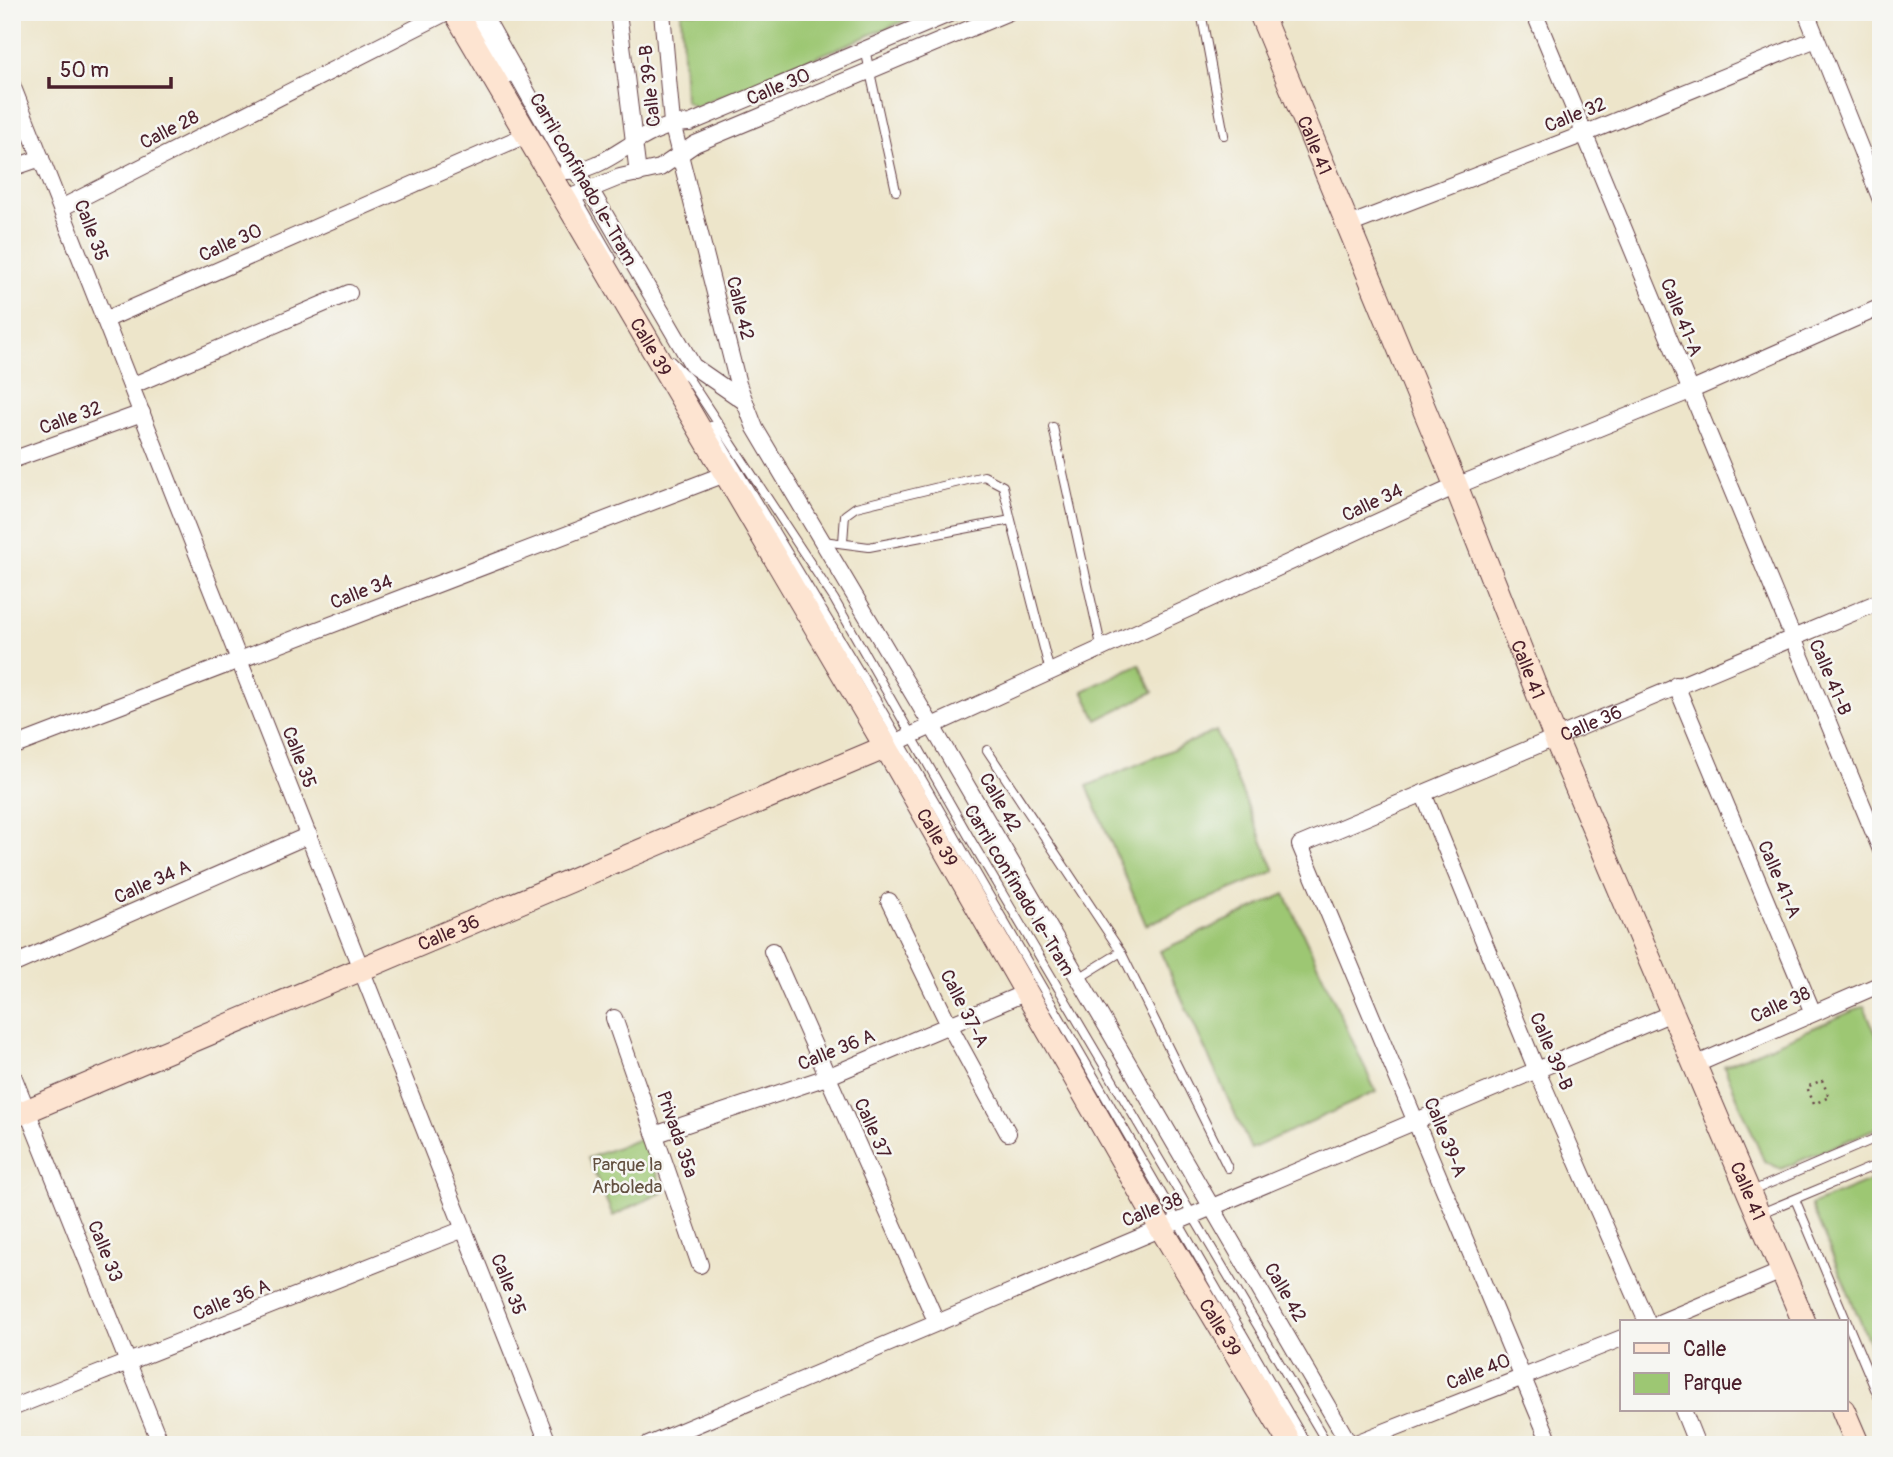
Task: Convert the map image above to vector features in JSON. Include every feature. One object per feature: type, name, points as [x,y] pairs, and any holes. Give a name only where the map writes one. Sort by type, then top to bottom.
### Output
[{"type":"street","name":"Calle 28","points":[[61,208],[447,12]]},
{"type":"street","name":"Calle 39","points":[[455,12],[526,135],[559,169],[580,204],[724,474],[900,741],[1027,992],[1169,1225],[1292,1445]]},
{"type":"street","name":"Calle 39","points":[[482,12],[563,156],[559,169],[580,204]]},
{"type":"street","points":[[618,12],[638,174]]},
{"type":"street","name":"Calle 39-B","points":[[662,12],[672,123],[680,154]]},
{"type":"street","name":"Calle 30","points":[[559,169],[608,159],[635,140],[672,123],[690,122],[954,12]]},
{"type":"street","name":"Calle 30","points":[[580,204],[620,177],[660,168],[695,144],[1009,12]]},
{"type":"street","name":"Calle 41","points":[[1260,12],[1456,486],[1555,737],[1672,1013],[1697,1064],[1803,1320]]},
{"type":"street","name":"Calle 41-A","points":[[1534,12],[1792,637]]},
{"type":"street","points":[[1806,12],[1881,200]]},
{"type":"street","name":"Calle 32","points":[[1349,225],[1584,134],[1815,39]]},
{"type":"street","name":"Calle 35","points":[[12,85],[549,1445]]},
{"type":"street","name":"Calle 30","points":[[105,320],[526,135]]},
{"type":"street","name":"Calle 42","points":[[680,154],[745,402],[755,428],[932,726],[1350,1445]]},
{"type":"street","points":[[12,168],[41,158]]},
{"type":"street","points":[[580,204],[694,366],[745,402]]},
{"type":"street","points":[[131,386],[349,293]]},
{"type":"street","name":"Calle 34","points":[[900,741],[1456,486],[1690,391],[1881,307]]},
{"type":"street","name":"Calle 32","points":[[12,460],[142,413]]},
{"type":"street","name":"Calle 34","points":[[12,747],[724,474]]},
{"type":"street","name":"Calle 36","points":[[1300,845],[1881,601]]},
{"type":"street","name":"Calle 41-B","points":[[1792,637],[1881,850]]},
{"type":"street","name":"Calle 41-A","points":[[1676,685],[1813,1013]]},
{"type":"street","name":"Calle 36","points":[[20,1114],[900,741]]},
{"type":"street","name":"Calle 39-B","points":[[1423,793],[1537,1071],[1646,1320]]},
{"type":"street","name":"Calle 34 A","points":[[12,965],[309,835]]},
{"type":"street","name":"Calle 39-A","points":[[1300,845],[1551,1445]]},
{"type":"street","name":"Calle 37-A","points":[[889,901],[949,1026],[1007,1133]]},
{"type":"street","name":"Calle 37","points":[[772,951],[936,1321]]},
{"type":"street","name":"Calle 38","points":[[1697,1064],[1881,984]]},
{"type":"street","name":"Calle 36 A","points":[[657,1134],[827,1077],[1027,992]]},
{"type":"street","name":"Calle 38","points":[[648,1445],[936,1321],[1672,1013]]},
{"type":"street","name":"Privada 35a","points":[[614,1018],[657,1134],[700,1265]]},
{"type":"street","name":"Calle 33","points":[[12,1073],[20,1114],[128,1362],[161,1445]]},
{"type":"street","name":"Calle 36 A","points":[[12,1408],[464,1229]]},
{"type":"street","points":[[1666,1320],[1782,1271]]},
{"type":"street","name":"Calle 40","points":[[1350,1445],[1620,1339]]},
{"type":"street","points":[[1684,1412],[1697,1445]]},
{"type":"street","points":[[1844,1412],[1858,1445]]},
{"type":"lane","name":"Carril confinado Ie-Tram","points":[[470,12],[511,86]]},
{"type":"lane","points":[[1201,12],[1224,135]]},
{"type":"lane","points":[[865,49],[896,191]]},
{"type":"lane","name":"Carril confinado Ie-Tram","points":[[525,110],[559,169]]},
{"type":"lane","name":"Carril confinado Ie-Tram","points":[[580,204],[617,267]]},
{"type":"lane","name":"Carril confinado Ie-Tram","points":[[651,326],[900,741],[1169,1225],[1307,1445]]},
{"type":"lane","name":"Carril confinado Ie-Tram","points":[[671,361],[690,379],[760,481],[834,599],[900,741],[972,842],[1328,1445]]},
{"type":"lane","points":[[1053,427],[1102,650]]},
{"type":"lane","points":[[842,542],[845,515],[856,507],[984,477],[1003,486],[1051,673]]},
{"type":"lane","points":[[820,541],[869,547],[1011,520]]},
{"type":"lane","points":[[987,750],[1121,952],[1228,1168]]},
{"type":"lane","points":[[1079,978],[1121,952]]},
{"type":"lane","points":[[1881,1024],[1878,1025],[1881,1031]]},
{"type":"lane","points":[[1749,1192],[1881,1136]]},
{"type":"lane","points":[[1758,1214],[1881,1163]]},
{"type":"lane","points":[[1795,1199],[1846,1320]]},
{"type":"lane","points":[[1848,1325],[1881,1403]]},
{"type":"path","points":[[1822,1080],[1829,1097],[1814,1104],[1807,1087],[1822,1080]]},
{"type":"path","points":[[1881,1284],[1881,1296]]},
{"type":"green space","points":[[681,12],[926,12],[695,107],[685,101]]},
{"type":"green space","points":[[1139,664],[1153,692],[1097,720],[1083,691]]},
{"type":"green space","points":[[1216,731],[1275,871],[1146,925],[1087,786]]},
{"type":"green space","points":[[1285,894],[1376,1092],[1251,1149],[1160,951]]},
{"type":"green space","points":[[1864,1006],[1881,1046],[1881,1126],[1781,1169],[1764,1161],[1724,1066]]},
{"type":"green space","name":"Parque la Arboleda","points":[[645,1137],[663,1192],[613,1216],[588,1158]]},
{"type":"green space","points":[[1881,1176],[1881,1370],[1811,1205]]}]
